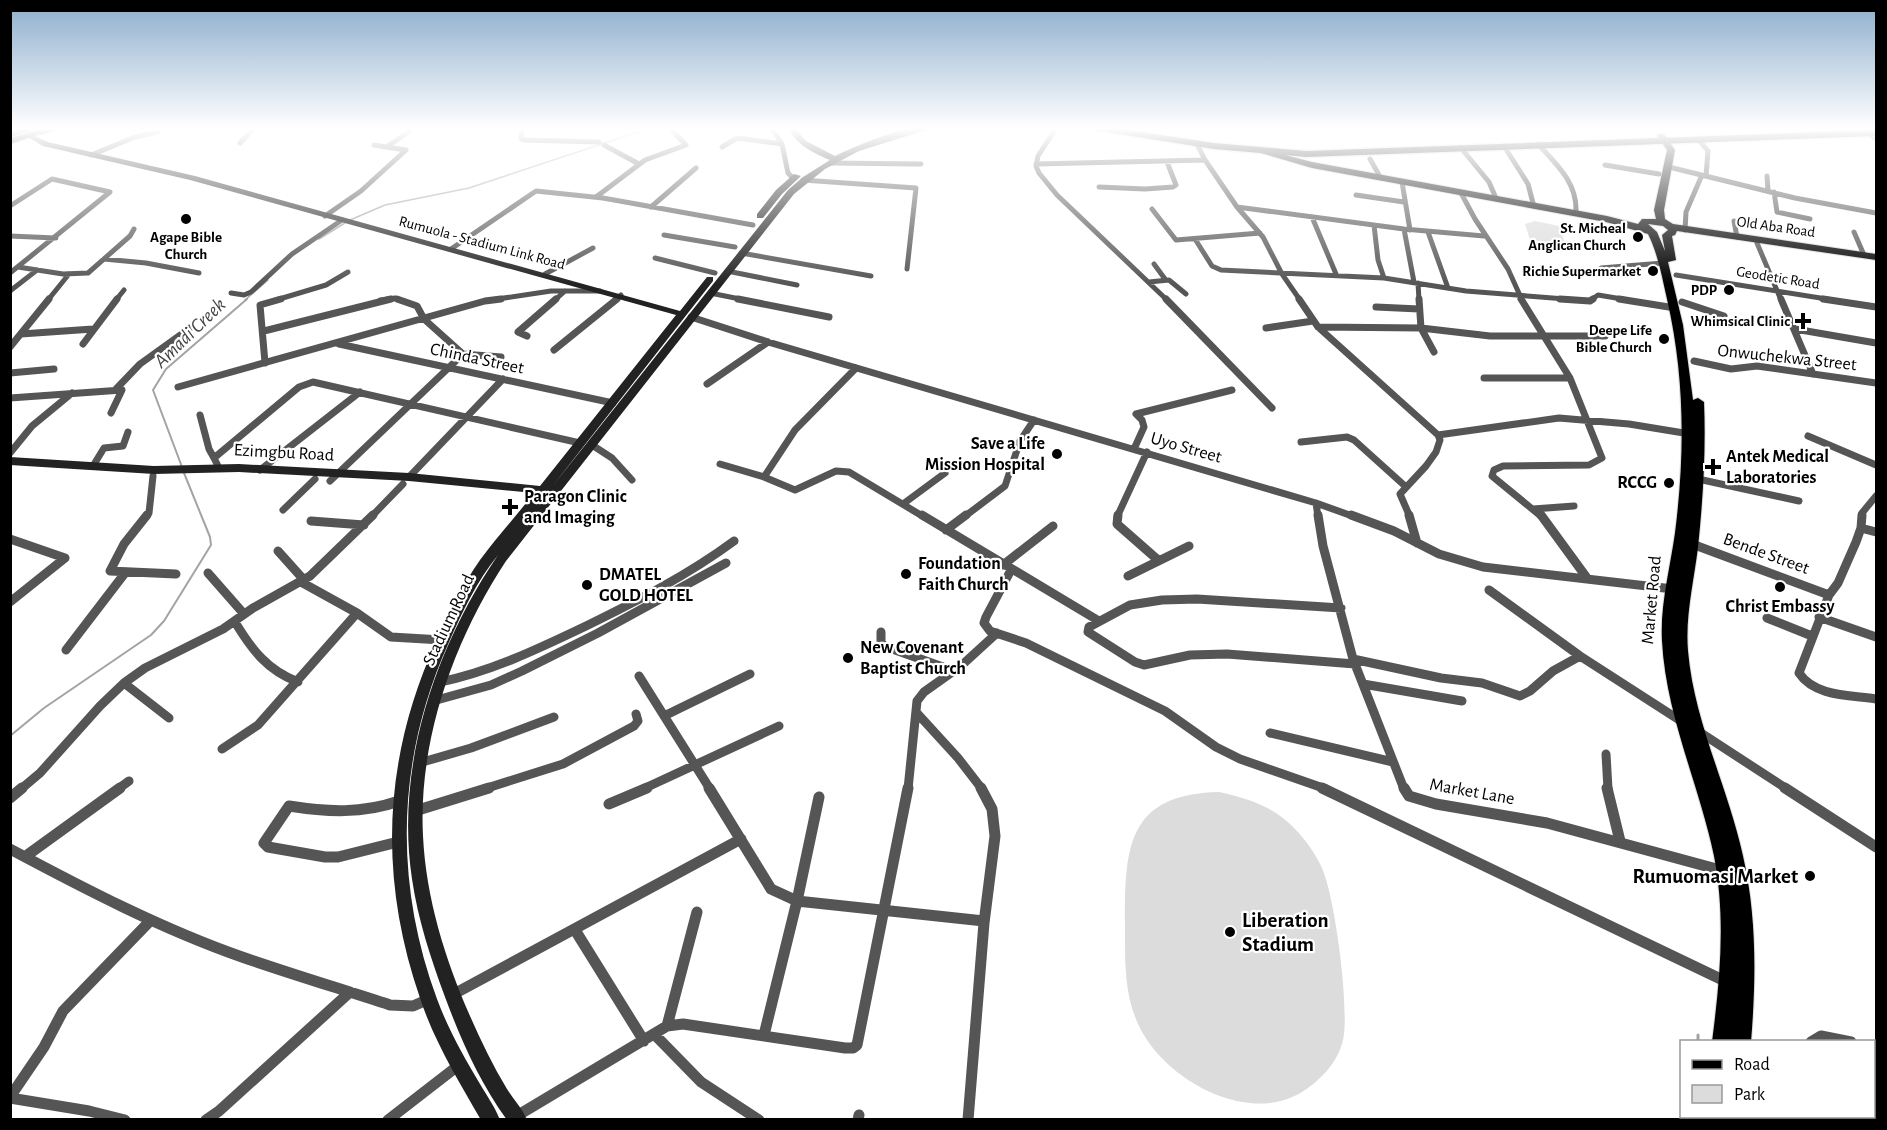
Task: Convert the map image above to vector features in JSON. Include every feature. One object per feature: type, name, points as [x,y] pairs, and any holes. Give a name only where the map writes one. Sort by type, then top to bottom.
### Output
[{"type":"main road","name":"Rumuola - Stadium Link Road","points":[[198,180],[687,315]]},
{"type":"main road","name":"Stadium Road","points":[[738,250],[753,225],[778,192],[797,180]]},
{"type":"main road","name":"Stadium Road","points":[[491,1119],[459,1065],[429,999],[407,927],[398,842],[399,801],[402,766],[414,714],[442,640],[460,602],[484,564],[586,444],[738,250],[773,212],[797,180]]},
{"type":"main road","name":"Old Aba Road","points":[[1390,180],[1624,223],[1876,258]]},
{"type":"main road","name":"Old Aba Road","points":[[1405,180],[1658,228],[1737,237],[1876,258]]},
{"type":"main road","name":"Market Road","points":[[1658,180],[1651,218],[1667,247],[1676,275],[1698,479],[1682,618],[1681,652],[1687,688],[1740,877],[1746,930],[1745,1002],[1741,1040]]},
{"type":"main road","name":"Market Road","points":[[1666,180],[1659,210],[1658,228],[1663,263],[1679,305],[1694,361],[1694,435],[1673,589],[1668,636],[1669,653],[1683,723],[1716,832],[1724,871],[1731,925],[1731,952],[1722,1040]]},
{"type":"main road","name":"Stadium Road","points":[[586,444],[613,403],[687,315],[710,292],[721,272]]},
{"type":"main road","points":[[10,461],[174,473]]},
{"type":"main road","name":"Ezimgbu Road","points":[[200,471],[216,463],[332,477],[546,493]]},
{"type":"main road","points":[[10,467],[153,476],[200,471]]},
{"type":"main road","name":"Ezimgbu Road","points":[[200,471],[315,479],[332,477]]},
{"type":"main road","name":"Stadium Road","points":[[517,1118],[481,1058],[452,995],[434,947],[418,881],[414,811],[418,763],[434,700],[465,621],[487,579],[546,493]]},
{"type":"street","points":[[10,206],[51,180]]},
{"type":"street","points":[[10,273],[109,194],[109,191],[55,180]]},
{"type":"street","points":[[325,216],[373,180]]},
{"type":"street","points":[[596,197],[618,180]]},
{"type":"street","points":[[651,207],[682,180]]},
{"type":"street","points":[[808,180],[916,188],[907,269]]},
{"type":"street","points":[[1044,180],[1149,282],[1272,408]]},
{"type":"street","points":[[1099,187],[1145,189],[1173,187],[1176,185],[1174,180]]},
{"type":"street","points":[[1218,180],[1237,207],[1260,233],[1282,274],[1316,324],[1438,435],[1440,440],[1436,452],[1400,494],[1407,507],[1417,543]]},
{"type":"street","points":[[1487,180],[1495,196]]},
{"type":"street","points":[[1525,180],[1533,203]]},
{"type":"street","points":[[1568,180],[1578,199],[1576,211]]},
{"type":"street","points":[[1684,230],[1686,212],[1702,180]]},
{"type":"street","points":[[1721,180],[1876,213]]},
{"type":"street","points":[[1768,180],[1777,212],[1810,219]]},
{"type":"street","points":[[1402,182],[1421,328],[1434,352]]},
{"type":"street","points":[[452,249],[536,191],[596,197],[753,225]]},
{"type":"street","points":[[1461,193],[1484,236],[1508,268],[1519,296],[1570,378],[1601,453],[1600,461],[1589,465],[1503,466],[1492,473],[1499,484],[1533,508],[1544,519],[1587,578]]},
{"type":"street","points":[[1356,195],[1404,202]]},
{"type":"street","points":[[1237,207],[1407,230],[1484,236]]},
{"type":"street","points":[[1152,209],[1176,240],[1260,233]]},
{"type":"street","points":[[1312,217],[1336,274]]},
{"type":"street","points":[[1734,220],[1737,237]]},
{"type":"street","points":[[231,293],[244,295],[251,292],[292,255],[346,221]]},
{"type":"street","points":[[1374,225],[1378,260],[1384,278]]},
{"type":"street","points":[[18,267],[69,274],[91,272],[130,236],[134,229]]},
{"type":"street","points":[[1428,232],[1448,288]]},
{"type":"street","points":[[1854,232],[1864,255]]},
{"type":"street","points":[[10,236],[56,238]]},
{"type":"street","points":[[664,236],[871,276]]},
{"type":"street","points":[[1195,239],[1212,267],[1217,270],[1282,274],[1336,274],[1519,296],[1590,301],[1598,295],[1679,305],[1724,316]]},
{"type":"street","points":[[1757,243],[1813,374]]},
{"type":"street","points":[[545,274],[593,248]]},
{"type":"street","points":[[655,258],[797,285]]},
{"type":"street","points":[[104,260],[154,264],[199,273]]},
{"type":"street","points":[[1601,268],[1663,263]]},
{"type":"street","points":[[1154,264],[1165,279],[1176,284],[1186,294]]},
{"type":"street","points":[[10,291],[37,270]]},
{"type":"street","points":[[265,363],[264,332],[259,307],[262,304],[326,285],[348,272]]},
{"type":"street","points":[[10,347],[69,274]]},
{"type":"street","name":"Geodetic Road","points":[[1676,275],[1876,307]]},
{"type":"street","points":[[1149,282],[1165,279]]},
{"type":"street","points":[[573,291],[585,285]]},
{"type":"street","points":[[83,344],[124,291]]},
{"type":"street","points":[[527,336],[518,332],[565,291]]},
{"type":"street","points":[[178,387],[511,296],[565,291],[606,291]]},
{"type":"street","points":[[710,292],[829,317]]},
{"type":"street","points":[[554,350],[621,295]]},
{"type":"street","points":[[264,332],[391,298],[414,304],[424,319],[463,354],[501,357]]},
{"type":"street","points":[[1376,307],[1419,309]]},
{"type":"street","name":"Uyo Street","points":[[687,315],[768,342],[1316,503],[1372,523],[1439,554],[1483,567],[1509,572],[1587,578],[1673,589]]},
{"type":"street","points":[[1266,327],[1316,324],[1421,328],[1490,336],[1605,336]]},
{"type":"street","points":[[116,389],[140,364],[190,328]]},
{"type":"street","points":[[21,334],[93,329]]},
{"type":"street","points":[[1795,329],[1876,343]]},
{"type":"street","points":[[707,384],[768,342]]},
{"type":"street","name":"Chinda Street","points":[[336,343],[613,403]]},
{"type":"street","points":[[332,477],[463,354]]},
{"type":"street","name":"Onwuchekwa Street","points":[[1694,361],[1731,369],[1750,366],[1876,383]]},
{"type":"street","points":[[764,477],[795,430],[856,368]]},
{"type":"street","points":[[10,373],[54,369]]},
{"type":"street","points":[[1484,378],[1570,378]]},
{"type":"street","points":[[10,798],[40,773],[100,706],[124,683],[162,658],[235,622],[244,614],[303,581],[322,567],[503,379]]},
{"type":"street","points":[[200,415],[216,463],[302,384],[313,382],[586,444],[612,458],[632,480]]},
{"type":"street","points":[[10,398],[116,389],[123,391],[111,413]]},
{"type":"street","points":[[1134,449],[1144,427],[1142,420],[1136,414],[1232,390]]},
{"type":"street","points":[[10,453],[32,426],[73,392]]},
{"type":"street","points":[[260,470],[360,392]]},
{"type":"street","points":[[1438,435],[1559,418],[1585,418],[1694,435]]},
{"type":"street","points":[[946,530],[1005,486],[1020,441],[1034,420]]},
{"type":"street","points":[[93,466],[104,448],[123,446],[128,432]]},
{"type":"street","points":[[1808,436],[1876,465]]},
{"type":"street","points":[[1301,442],[1347,437],[1354,440],[1405,486]]},
{"type":"street","points":[[1147,452],[1117,518],[1117,524],[1158,560]]},
{"type":"street","points":[[720,464],[764,477],[795,490],[843,470],[1099,621]]},
{"type":"street","points":[[903,504],[945,473]]},
{"type":"street","points":[[153,476],[149,513],[133,532],[110,571],[176,574]]},
{"type":"street","points":[[283,510],[315,479]]},
{"type":"street","points":[[1698,479],[1799,501]]},
{"type":"street","points":[[1876,496],[1862,513],[1861,528],[1838,583],[1829,595],[1819,617],[1799,673],[1807,685],[1819,690],[1876,699]]},
{"type":"street","name":"Market Lane","points":[[1316,503],[1323,546],[1354,661],[1406,793],[1412,798],[1450,807],[1519,817],[1620,841],[1724,871]]},
{"type":"street","points":[[1533,508],[1574,506]]},
{"type":"street","points":[[311,521],[364,525]]},
{"type":"street","points":[[1053,526],[1007,568],[984,623],[985,628],[1026,644],[1165,711],[1216,747],[1240,759],[1326,789],[1727,981],[1745,1002]]},
{"type":"street","points":[[1861,528],[1876,532]]},
{"type":"street","points":[[10,538],[65,558],[10,602]]},
{"type":"street","points":[[440,682],[492,670],[543,647],[664,588],[704,564],[734,541]]},
{"type":"street","name":"Bende Street","points":[[1692,544],[1829,595]]},
{"type":"street","points":[[1128,576],[1189,546]]},
{"type":"street","points":[[278,551],[303,581],[357,613],[391,637],[442,640]]},
{"type":"street","points":[[434,700],[491,685],[522,671],[598,633],[726,563]]},
{"type":"street","points":[[66,650],[125,573]]},
{"type":"street","points":[[208,573],[244,614]]},
{"type":"street","points":[[1489,590],[1580,656],[1876,847]]},
{"type":"street","points":[[1341,608],[1197,599],[1162,600],[1130,605],[1089,627],[1088,632],[1135,662],[1144,665],[1190,655],[1227,654],[1354,661],[1441,678],[1482,683],[1520,696],[1530,691],[1553,670],[1580,656]]},
{"type":"street","points":[[222,749],[258,725],[357,613]]},
{"type":"street","points":[[1819,617],[1876,637]]},
{"type":"street","points":[[1767,618],[1812,636]]},
{"type":"street","points":[[235,622],[249,646],[266,667],[277,675],[298,682]]},
{"type":"street","points":[[881,632],[881,642],[884,646],[954,671]]},
{"type":"street","points":[[517,1118],[667,1026],[683,1024],[845,1048],[853,1048],[857,1045],[910,777],[916,712],[921,695],[954,671],[997,633]]},
{"type":"street","points":[[664,716],[750,674]]},
{"type":"street","points":[[639,676],[771,889],[797,901],[984,921]]},
{"type":"street","points":[[124,683],[169,718]]},
{"type":"street","points":[[1363,684],[1462,701]]},
{"type":"street","points":[[916,712],[975,780],[992,807],[996,833],[984,921],[968,1119]]},
{"type":"street","points":[[414,811],[563,764],[634,726],[638,721],[636,714]]},
{"type":"street","points":[[418,763],[471,748],[554,717]]},
{"type":"street","points":[[609,804],[779,726]]},
{"type":"street","points":[[1269,733],[1393,762]]},
{"type":"street","points":[[1606,754],[1606,782],[1620,841]]},
{"type":"street","points":[[26,856],[129,781]]},
{"type":"street","points":[[764,1035],[797,901],[819,797]]},
{"type":"street","points":[[398,842],[338,857],[268,847],[264,843],[289,806],[323,813],[341,813],[381,808],[399,801]]},
{"type":"street","points":[[452,995],[741,839]]},
{"type":"street","points":[[10,849],[79,886],[151,920],[241,957],[403,1008],[429,999]]},
{"type":"street","points":[[667,1026],[697,912]]},
{"type":"street","points":[[125,1119],[10,1098],[44,1047],[63,1011],[151,920]]},
{"type":"street","points":[[575,930],[650,1038],[701,1082],[759,1119]]},
{"type":"street","points":[[206,1119],[219,1111],[350,992]]},
{"type":"street","points":[[1813,1040],[1821,1036],[1845,1040]]},
{"type":"street","points":[[388,1119],[459,1065]]},
{"type":"green space","points":[[1535,221],[1559,226],[1568,252],[1547,251],[1532,246],[1525,224]]},
{"type":"green space","points":[[1219,792],[1240,797],[1270,809],[1299,833],[1319,861],[1326,880],[1336,925],[1343,979],[1345,1025],[1341,1048],[1333,1063],[1316,1082],[1302,1092],[1280,1101],[1257,1103],[1233,1100],[1209,1092],[1187,1079],[1167,1063],[1151,1045],[1139,1026],[1130,1002],[1126,978],[1125,900],[1126,875],[1136,832],[1148,816],[1164,803],[1188,795]]},
{"type":"waterway","name":"Amadi Creek","points":[[350,220],[385,205],[469,188],[494,180]]},
{"type":"waterway","name":"Amadi Creek","points":[[319,239],[345,223]]},
{"type":"waterway","name":"Amadi Creek","points":[[245,300],[268,280]]},
{"type":"waterway","name":"Amadi Creek","points":[[182,467],[153,390],[166,369],[247,299]]},
{"type":"waterway","name":"Amadi Creek","points":[[10,736],[44,708],[151,635],[164,621],[211,545],[210,537],[184,473]]},
{"type":"waterway","points":[[1698,1035],[1698,1040]]},
{"type":"place","name":"Agape Bible Church","points":[[186,219]]},
{"type":"place","name":"St. Micheal Anglican Church","points":[[1638,237]]},
{"type":"place","name":"Richie Supermarket","points":[[1653,271]]},
{"type":"place","name":"PDP","points":[[1729,290]]},
{"type":"place","name":"Whimsical Clinic","points":[[1803,321]]},
{"type":"place","name":"Deepe Life Bible Church","points":[[1664,339]]},
{"type":"place","name":"Save a Life Mission Hospital","points":[[1057,454]]},
{"type":"place","name":"Antek Medical Laboratories","points":[[1713,467]]},
{"type":"place","name":"RCCG","points":[[1669,483]]},
{"type":"place","name":"Paragon Clinic and Imaging","points":[[510,507]]},
{"type":"place","name":"Foundation Faith Church","points":[[906,574]]},
{"type":"place","name":"DMATEL GOLD HOTEL","points":[[587,585]]},
{"type":"place","name":"Christ Embassy","points":[[1780,587]]},
{"type":"place","name":"New Covenant Baptist Church","points":[[848,658]]},
{"type":"place","name":"Rumuomasi Market","points":[[1810,876]]},
{"type":"place","name":"Liberation Stadium","points":[[1230,932]]}]
